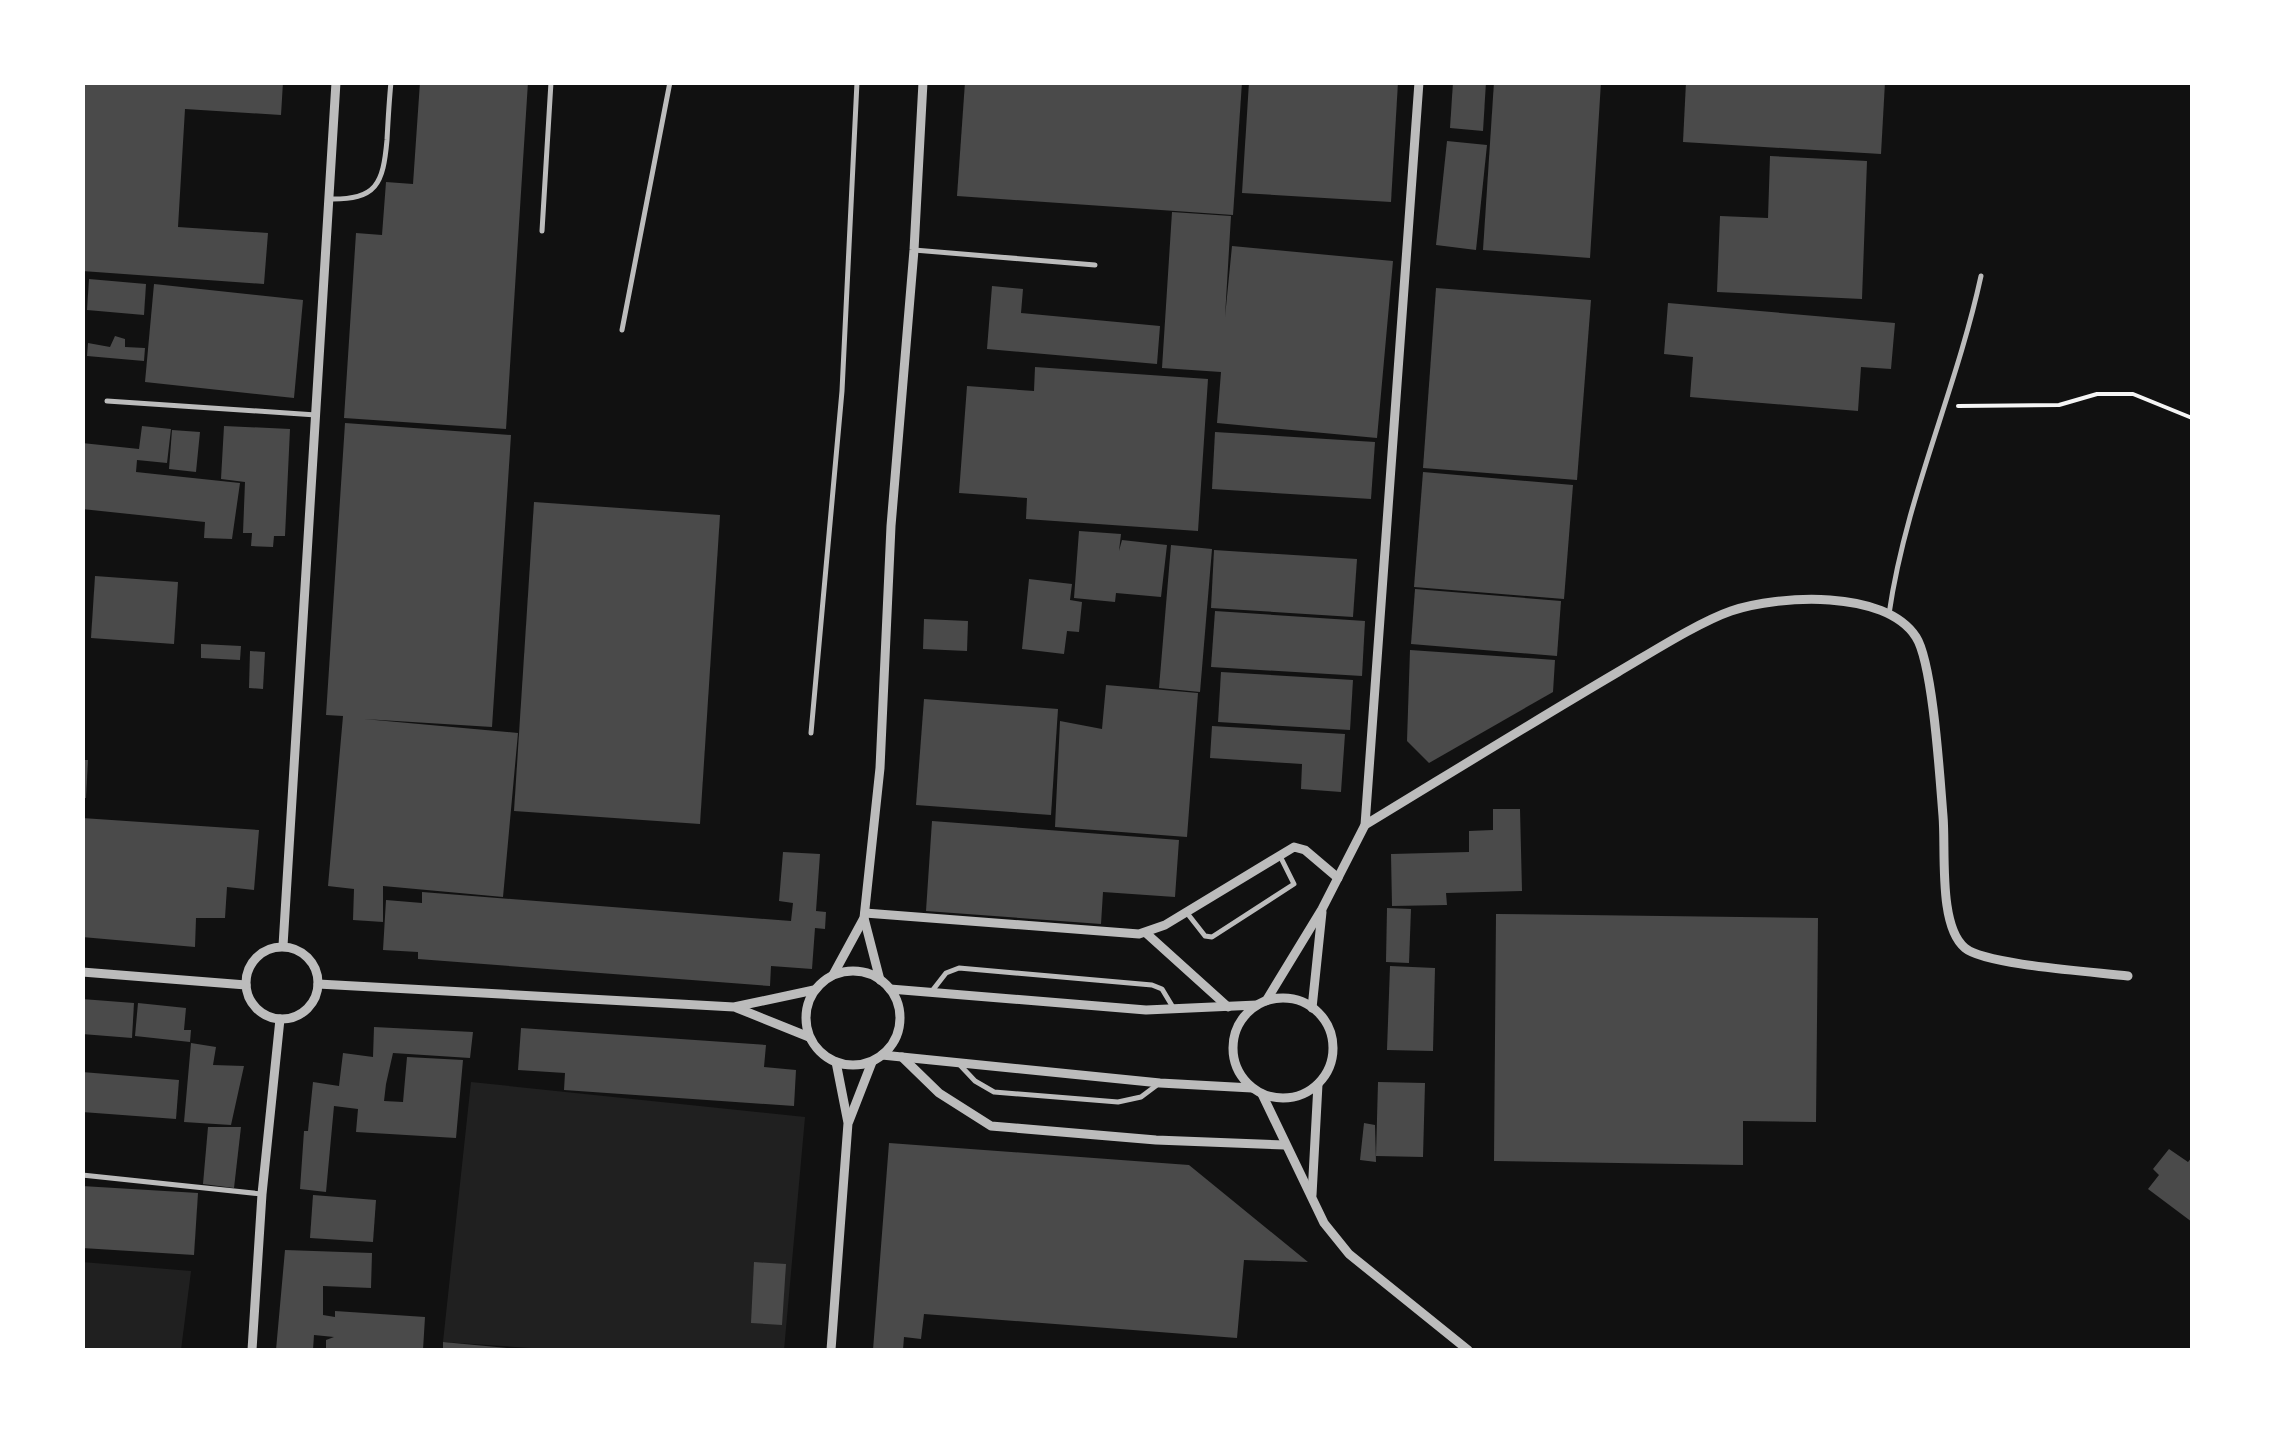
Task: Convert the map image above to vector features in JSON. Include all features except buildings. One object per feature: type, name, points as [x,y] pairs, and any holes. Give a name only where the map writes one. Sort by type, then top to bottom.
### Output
[{"type":"street","points":[[283,946],[336,82]]},
{"type":"street","points":[[880,980],[864,915],[880,768],[890,526],[914,250],[923,82]]},
{"type":"street","points":[[1318,1084],[1298,1096],[1274,1098],[1262,1094],[1237,1069],[1232,1045],[1240,1022],[1262,1003],[1322,909],[1365,826],[1419,82]]},
{"type":"street","points":[[1365,826],[1569,701],[1727,612],[1787,598],[1867,608],[1889,614],[1908,626],[1922,648],[1938,765],[1948,907],[1958,942],[1984,958],[2128,976]]},
{"type":"street","points":[[864,915],[1146,933],[1294,847],[1306,850],[1338,878]]},
{"type":"street","points":[[1312,1008],[1322,909]]},
{"type":"street","points":[[318,984],[734,1007],[814,990],[833,975],[864,915]]},
{"type":"street","points":[[1146,933],[1228,1007]]},
{"type":"street","points":[[283,946],[306,955],[315,968],[318,984],[317,994],[306,1010],[299,1016],[280,1019],[256,1009],[246,985],[252,962],[271,948],[283,946]]},
{"type":"street","points":[[814,990],[806,1013],[809,1037],[816,1048],[836,1062],[860,1065],[882,1055],[897,1036],[900,1023],[890,988],[858,971],[833,975]]},
{"type":"street","points":[[82,972],[246,985]]},
{"type":"street","points":[[890,988],[1176,1012],[1292,999],[1312,1008],[1322,1018],[1332,1040],[1330,1064],[1318,1084],[1312,1198]]},
{"type":"street","points":[[734,1007],[809,1037]]},
{"type":"street","points":[[252,1350],[262,1194],[280,1019]]},
{"type":"street","points":[[882,1055],[1160,1083],[1252,1088]]},
{"type":"street","points":[[902,1057],[968,1114],[991,1126],[1156,1140],[1285,1145]]},
{"type":"street","points":[[831,1350],[848,1123],[836,1062]]},
{"type":"street","points":[[848,1123],[872,1062]]},
{"type":"street","points":[[1262,1094],[1324,1223],[1350,1254],[1468,1350]]},
{"type":"lane","points":[[329,199],[356,198],[379,183],[385,165],[391,82]]},
{"type":"lane","points":[[542,230],[551,82]]},
{"type":"lane","points":[[622,330],[670,82]]},
{"type":"lane","points":[[812,733],[842,391],[858,82]]},
{"type":"lane","points":[[914,250],[1095,265]]},
{"type":"lane","points":[[1889,614],[1913,500],[1967,338],[1980,276]]},
{"type":"lane","points":[[107,402],[316,415]]},
{"type":"lane","points":[[1186,912],[1205,936],[1212,937],[1294,884],[1280,856]]},
{"type":"lane","points":[[931,992],[946,974],[959,968],[1152,985],[1162,989],[1176,1012]]},
{"type":"lane","points":[[956,1062],[994,1092],[1118,1102],[1141,1097],[1160,1083]]},
{"type":"lane","points":[[82,1175],[262,1194]]},
{"type":"path","points":[[1946,406],[2059,405],[2097,394],[2133,394],[2192,418]]},
{"type":"shaded area","points":[[471,1082],[805,1117],[784,1350],[561,1350],[443,1342]]},
{"type":"shaded area","points":[[82,1262],[191,1271],[181,1350],[83,1350]]}]
